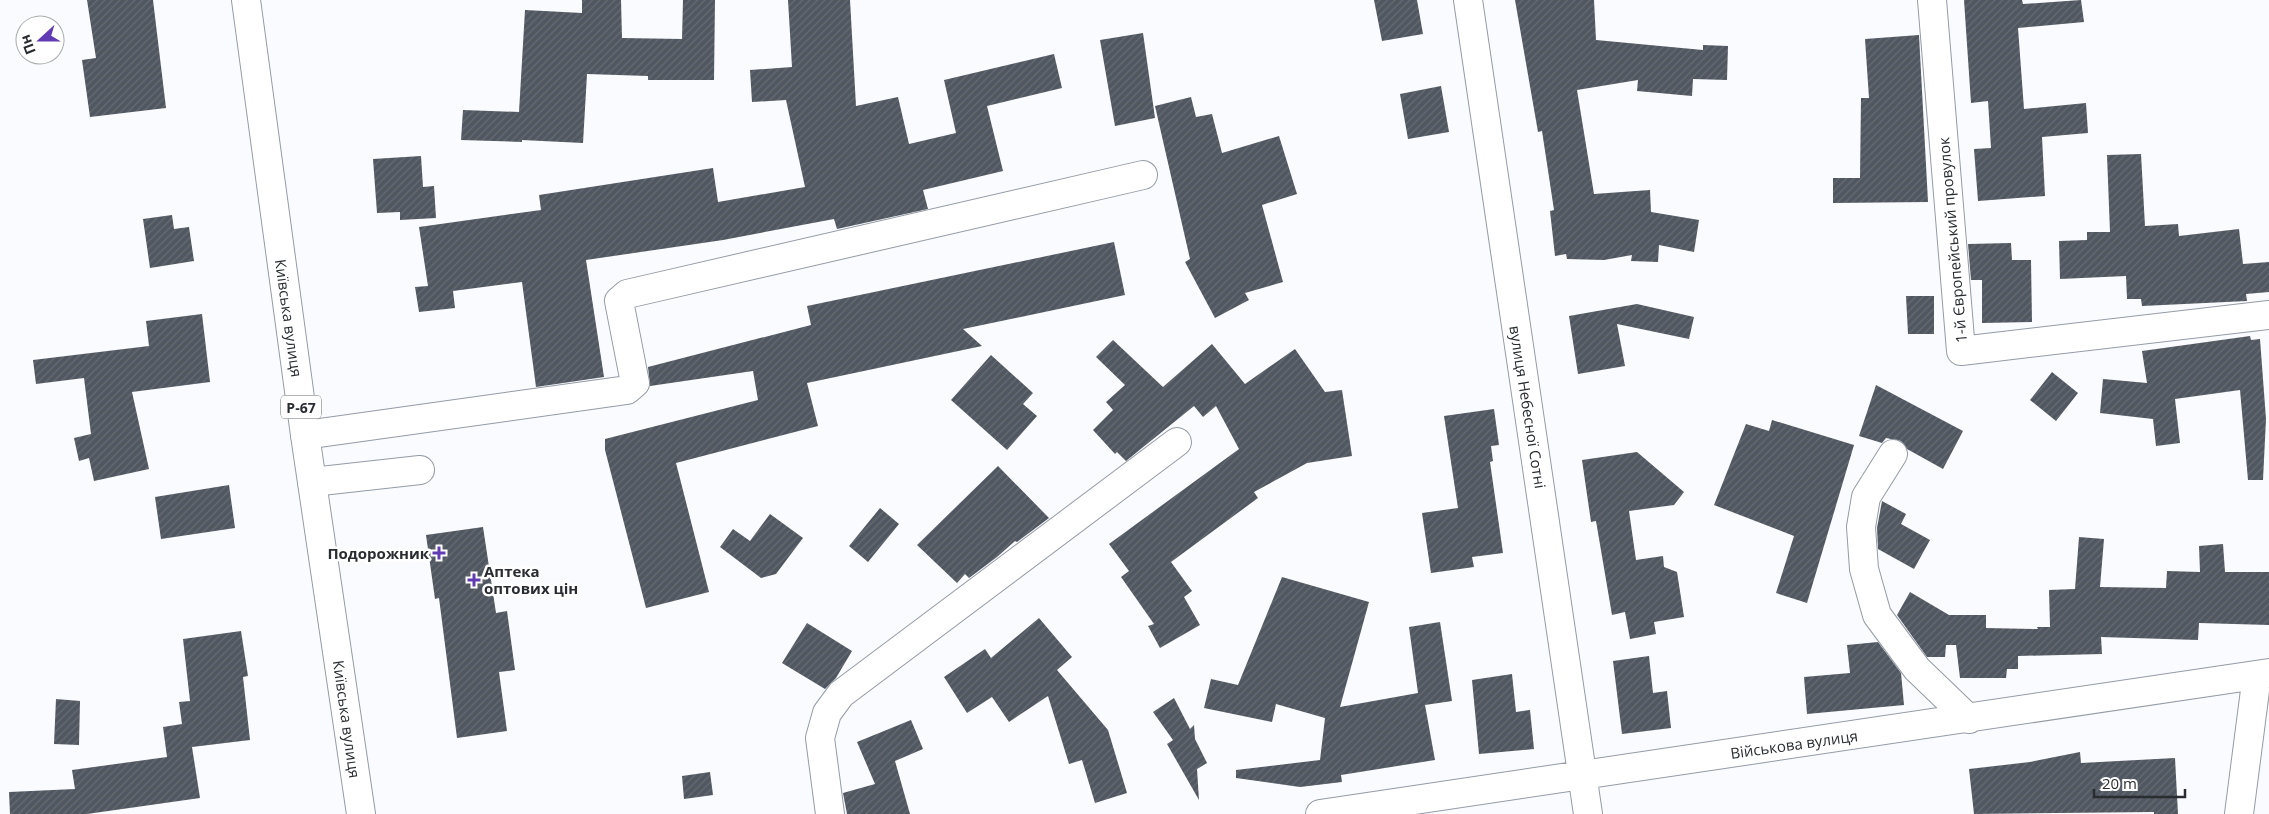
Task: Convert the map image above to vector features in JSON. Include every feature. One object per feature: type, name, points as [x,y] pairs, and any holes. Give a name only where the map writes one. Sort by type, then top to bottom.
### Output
[{"type":"street","name":"Київська вулиця","points":[[246,0],[305,435],[361,814]]},
{"type":"street","name":"вулиця Небесної Сотні","points":[[1468,0],[1584,775],[1588,814]]},
{"type":"street","name":"1-й Європейський провулок","points":[[1932,0],[1961,351],[2269,314]]},
{"type":"street","points":[[305,435],[626,390],[636,383],[619,301],[627,294],[1143,175]]},
{"type":"street","points":[[830,814],[820,738],[827,713],[841,694],[1177,442]]},
{"type":"street","points":[[1893,454],[1866,497],[1860,527],[1864,569],[1877,615],[1917,669],[1969,719]]},
{"type":"street","points":[[312,482],[420,470]]},
{"type":"street","points":[[2239,814],[2263,674]]},
{"type":"street","name":"Військова вулиця","points":[[1320,814],[2263,674]]},
{"type":"building","points":[[87,0],[153,0],[166,108],[90,117],[82,60],[96,58]]},
{"type":"building","points":[[582,0],[621,0],[622,38],[682,39],[683,0],[715,0],[714,80],[648,80],[648,76],[587,74],[583,143],[461,140],[463,110],[519,112],[525,10],[582,13]]},
{"type":"building","points":[[788,0],[850,0],[856,106],[898,97],[909,144],[956,133],[944,80],[1054,54],[1062,88],[987,106],[1003,171],[923,190],[928,209],[837,229],[834,219],[723,240],[586,260],[604,377],[536,387],[522,282],[453,291],[455,308],[419,312],[415,287],[428,286],[419,227],[541,210],[539,195],[713,168],[718,202],[805,187],[786,100],[752,102],[750,70],[792,67]]},
{"type":"building","points":[[1374,0],[1417,0],[1423,34],[1382,41]]},
{"type":"building","points":[[1515,0],[1594,0],[1596,40],[1703,50],[1703,45],[1728,46],[1727,80],[1693,79],[1692,96],[1637,91],[1638,80],[1577,90],[1594,194],[1650,190],[1651,212],[1699,220],[1694,252],[1659,245],[1658,262],[1631,261],[1632,255],[1604,260],[1567,259],[1566,254],[1555,256],[1550,211],[1554,210],[1542,131],[1538,132]]},
{"type":"building","points":[[1964,0],[2022,0],[2023,4],[2081,0],[2084,22],[2018,28],[2024,109],[2086,103],[2088,133],[2042,137],[2045,196],[1978,201],[1974,149],[1991,148],[1988,101],[1971,103]]},
{"type":"building","points":[[1143,33],[1155,118],[1115,126],[1100,40]]},
{"type":"building","points":[[1919,35],[1928,202],[1833,203],[1833,178],[1860,178],[1861,98],[1869,98],[1865,39]]},
{"type":"building","points":[[1441,86],[1449,132],[1408,139],[1400,94]]},
{"type":"building","points":[[1191,97],[1196,117],[1212,114],[1222,153],[1279,136],[1297,194],[1262,205],[1283,282],[1245,293],[1249,300],[1215,318],[1185,262],[1190,259],[1155,106]]},
{"type":"building","points":[[2141,154],[2145,226],[2178,224],[2179,236],[2239,229],[2243,264],[2269,262],[2269,292],[2246,294],[2247,301],[2142,306],[2141,299],[2127,299],[2126,276],[2060,279],[2059,241],[2087,240],[2087,232],[2110,232],[2107,155]]},
{"type":"building","points":[[421,156],[423,187],[434,186],[436,218],[400,220],[400,212],[377,213],[373,159]]},
{"type":"building","points":[[172,215],[174,229],[189,227],[194,261],[150,268],[143,219]]},
{"type":"building","points":[[1114,242],[1125,295],[963,329],[982,346],[807,383],[818,426],[676,463],[709,592],[646,608],[605,450],[605,439],[758,400],[753,371],[650,386],[648,367],[811,325],[807,306]]},
{"type":"building","points":[[2011,243],[2012,260],[2031,260],[2032,322],[1982,323],[1982,280],[1971,280],[1968,244]]},
{"type":"building","points":[[1906,296],[1934,296],[1934,334],[1908,334]]},
{"type":"building","points":[[1637,304],[1694,317],[1689,339],[1617,324],[1625,366],[1578,374],[1569,316]]},
{"type":"building","points":[[202,314],[210,382],[132,392],[149,469],[94,481],[89,458],[79,461],[74,438],[91,434],[84,378],[36,384],[33,360],[149,346],[146,321]]},
{"type":"building","points":[[2250,336],[2251,340],[2260,339],[2266,419],[2263,480],[2248,480],[2240,390],[2175,399],[2180,443],[2156,446],[2153,419],[2100,413],[2103,379],[2147,383],[2142,351]]},
{"type":"building","points":[[1113,340],[1163,387],[1212,344],[1245,384],[1295,349],[1325,392],[1342,390],[1352,456],[1307,463],[1254,492],[1258,498],[1171,562],[1192,591],[1184,597],[1200,625],[1160,648],[1148,626],[1154,624],[1121,577],[1129,571],[1109,544],[1239,449],[1216,406],[1203,417],[1194,406],[1126,461],[1117,452],[1115,454],[1093,430],[1113,410],[1106,402],[1125,385],[1096,357]]},
{"type":"building","points":[[991,355],[1033,393],[1023,404],[1037,416],[1007,450],[951,400]]},
{"type":"building","points":[[2052,372],[2078,393],[2056,421],[2030,400]]},
{"type":"building","points":[[1876,385],[1963,431],[1943,469],[1907,449],[1901,441],[1886,438],[1882,443],[1859,436]]},
{"type":"building","points":[[1494,409],[1499,445],[1491,446],[1493,461],[1490,462],[1503,553],[1472,557],[1474,567],[1431,573],[1422,513],[1458,508],[1444,416]]},
{"type":"building","points":[[1772,420],[1854,445],[1807,603],[1776,593],[1794,536],[1714,505],[1746,424],[1769,431]]},
{"type":"building","points":[[1637,452],[1684,492],[1674,505],[1629,511],[1636,560],[1663,556],[1664,567],[1677,572],[1684,617],[1654,622],[1656,634],[1630,639],[1625,612],[1612,615],[1596,521],[1591,522],[1582,460]]},
{"type":"building","points":[[998,466],[1049,518],[1017,542],[1015,541],[969,578],[965,574],[957,583],[917,545]]},
{"type":"building","points":[[229,485],[235,528],[161,539],[155,497]]},
{"type":"building","points":[[1882,501],[1906,514],[1901,524],[1930,540],[1914,569],[1878,549],[1877,528]]},
{"type":"building","points":[[880,508],[899,524],[868,562],[849,546]]},
{"type":"building","points":[[770,514],[803,538],[776,574],[761,578],[720,547],[733,529],[750,541]]},
{"type":"building","points":[[483,527],[496,613],[507,611],[515,670],[499,672],[507,731],[457,738],[439,598],[435,599],[426,535]]},
{"type":"building","points":[[2079,537],[2104,539],[2100,587],[2166,588],[2167,571],[2200,572],[2199,546],[2223,544],[2225,572],[2269,572],[2269,625],[2199,623],[2198,640],[2101,637],[2102,654],[2018,656],[2018,669],[2007,669],[2006,678],[1960,678],[1956,645],[1946,645],[1945,657],[1927,657],[1897,615],[1910,592],[1949,615],[1986,615],[1986,628],[2038,629],[2037,627],[2050,627],[2049,590],[2075,589]]},
{"type":"building","points":[[1282,577],[1369,602],[1340,707],[1418,693],[1409,627],[1440,622],[1452,701],[1425,705],[1435,760],[1341,775],[1342,782],[1300,787],[1236,778],[1236,770],[1320,760],[1325,718],[1276,704],[1272,722],[1204,708],[1211,679],[1238,685]]},
{"type":"building","points":[[1039,618],[1072,657],[1057,670],[1108,730],[1127,793],[1095,803],[1082,760],[1069,764],[1048,696],[1009,722],[992,697],[967,713],[944,677],[985,649],[991,658]]},
{"type":"building","points":[[807,623],[852,651],[836,678],[825,689],[782,663]]},
{"type":"building","points":[[241,631],[248,676],[243,677],[250,740],[192,747],[200,798],[87,814],[10,814],[9,792],[75,789],[72,770],[167,757],[163,727],[182,724],[179,702],[190,701],[183,639]]},
{"type":"building","points":[[1878,642],[1901,673],[1904,705],[1807,714],[1804,677],[1850,673],[1847,645]]},
{"type":"building","points":[[1649,656],[1653,693],[1667,691],[1671,728],[1622,734],[1613,661]]},
{"type":"building","points":[[1512,674],[1516,712],[1530,710],[1534,749],[1479,754],[1472,680]]},
{"type":"building","points":[[1174,698],[1190,729],[1194,725],[1195,739],[1207,763],[1197,769],[1199,800],[1167,744],[1173,740],[1153,712]]},
{"type":"building","points":[[56,699],[80,701],[79,745],[54,744]]},
{"type":"building","points":[[911,720],[923,749],[895,761],[910,814],[847,814],[843,793],[875,784],[857,742]]},
{"type":"building","points":[[2080,752],[2081,763],[2175,758],[2178,814],[2154,814],[2154,812],[1974,814],[1969,769],[2030,762]]},
{"type":"building","points":[[710,772],[713,795],[684,799],[682,776]]},
{"type":"place","name":"Подорожник","points":[[439,553]]},
{"type":"place","name":"Аптека оптових цін","points":[[474,580]]}]
